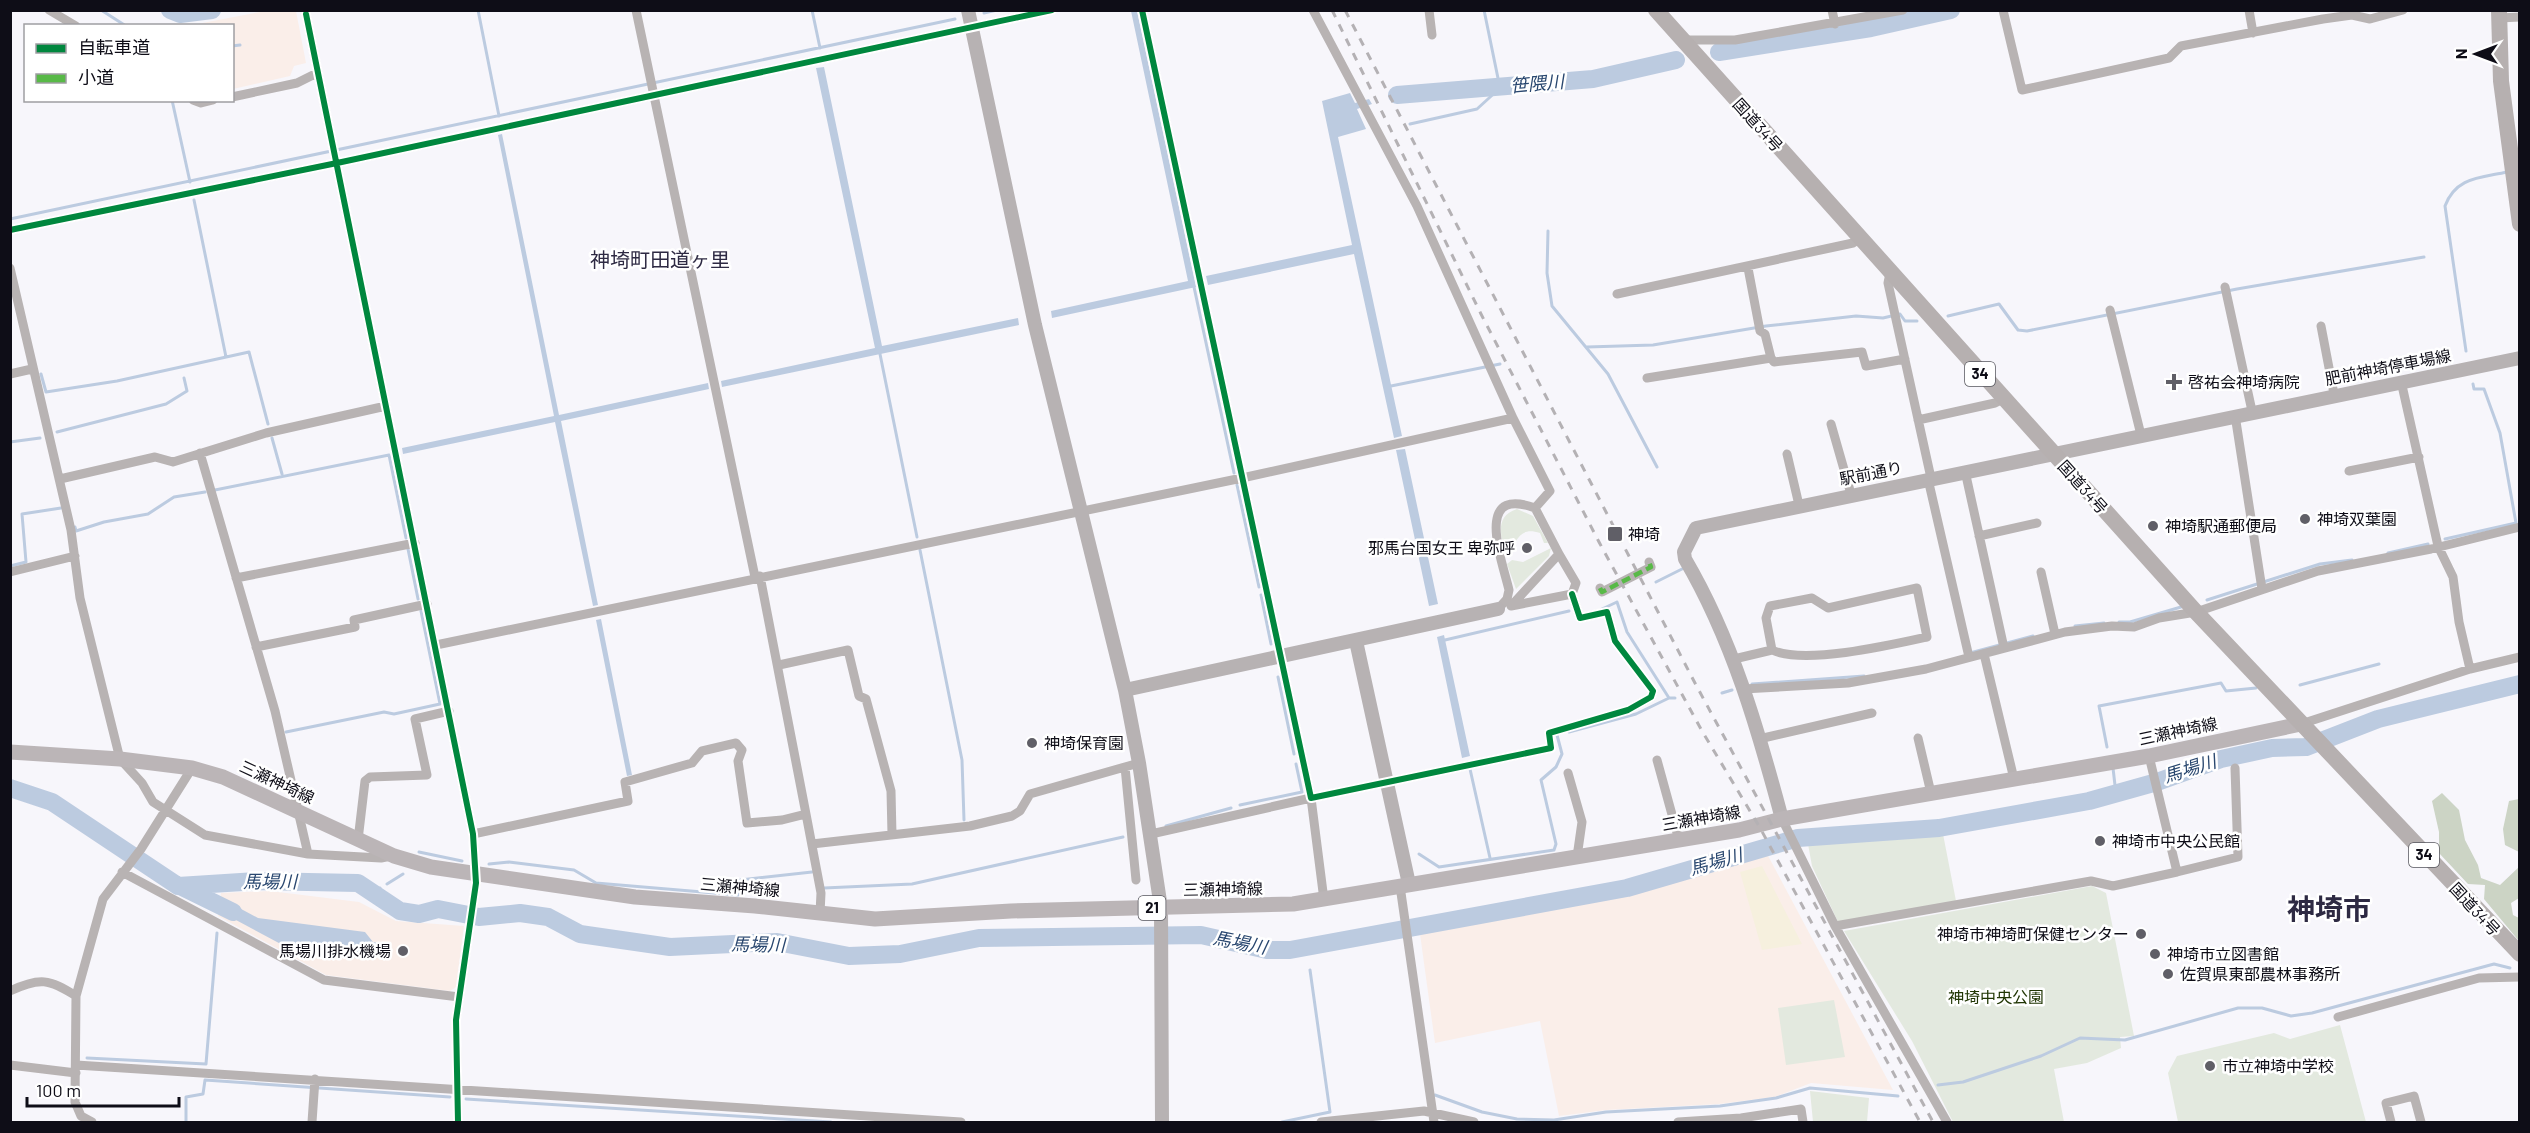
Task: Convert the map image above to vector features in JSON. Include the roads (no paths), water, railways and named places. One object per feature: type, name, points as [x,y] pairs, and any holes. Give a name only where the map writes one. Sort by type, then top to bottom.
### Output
[{"type":"highway","name":"国道34号","points":[[1656,10],[2002,399],[2196,612],[2520,954]]},
{"type":"highway","points":[[2499,14],[2501,81],[2520,224]]},
{"type":"main road","name":"三瀬神埼線","points":[[10,752],[120,759],[192,768],[223,777],[394,856],[431,867],[635,897],[886,919],[1011,911],[1161,915],[1324,900],[1739,830],[1785,825],[1931,793],[2305,728]]},
{"type":"street","points":[[49,10],[73,24]]},
{"type":"street","points":[[636,10],[757,577],[779,665],[821,893],[820,913]]},
{"type":"street","points":[[968,10],[1032,313],[1125,690],[1139,763],[1161,915],[1162,1122]]},
{"type":"street","points":[[10,230],[335,155],[653,87],[972,28],[1052,10]]},
{"type":"street","points":[[1142,10],[1311,798],[1324,900]]},
{"type":"street","points":[[1313,10],[1422,217],[1513,418],[1550,491],[1535,508]]},
{"type":"street","points":[[1429,10],[1432,34]]},
{"type":"street","points":[[1832,10],[1835,24]]},
{"type":"street","points":[[1683,40],[1735,40],[1835,24],[1903,10]]},
{"type":"street","points":[[2003,10],[2022,90],[2169,58],[2181,46],[2352,15],[2370,20],[2403,10]]},
{"type":"street","points":[[2248,10],[2253,33]]},
{"type":"street","points":[[306,14],[436,645],[472,834],[473,901],[456,1020],[458,1122]]},
{"type":"street","points":[[2499,14],[2520,17]]},
{"type":"street","points":[[234,97],[297,83],[317,73]]},
{"type":"street","points":[[1617,294],[1748,268],[1853,243],[1859,239]]},
{"type":"street","points":[[10,268],[32,369],[60,479],[75,556],[80,598],[120,759],[142,783],[153,802],[167,810],[174,818],[205,834],[308,854],[381,858],[394,856]]},
{"type":"street","points":[[1748,268],[1759,328],[1765,334],[1774,363],[1862,352],[1866,366],[1905,359]]},
{"type":"street","points":[[1890,273],[1888,283],[1968,653]]},
{"type":"street","points":[[2225,287],[2252,411]]},
{"type":"street","points":[[2110,310],[2140,435]]},
{"type":"street","points":[[2321,326],[2334,394]]},
{"type":"street","points":[[1647,378],[1771,358]]},
{"type":"street","name":"肥前神埼停車場線","points":[[2052,454],[2334,394],[2520,358]]},
{"type":"street","points":[[10,374],[32,369]]},
{"type":"street","points":[[2401,381],[2438,546],[2453,577],[2459,622],[2470,669]]},
{"type":"street","points":[[1918,420],[1995,403],[2002,399]]},
{"type":"street","points":[[60,479],[155,457],[173,462],[266,433],[386,406]]},
{"type":"street","points":[[2235,415],[2261,585]]},
{"type":"street","points":[[436,645],[1242,478],[1513,418]]},
{"type":"street","points":[[1831,424],[1851,494]]},
{"type":"street","points":[[200,453],[275,711],[308,854]]},
{"type":"street","points":[[1787,454],[1799,505]]},
{"type":"street","name":"駅前通り","points":[[1734,659],[1709,600],[1685,559],[1684,552],[1696,528],[2052,454]]},
{"type":"street","points":[[2349,471],[2419,457]]},
{"type":"street","points":[[1965,471],[2003,644]]},
{"type":"street","points":[[1151,834],[1551,748],[1549,733],[1628,710],[1651,698],[1653,691],[1615,640],[1607,612],[1580,618],[1572,594],[1576,583],[1558,554],[1535,508],[1522,503],[1506,505],[1497,513],[1495,528],[1509,590],[1505,608]]},
{"type":"street","points":[[1979,536],[2037,523]]},
{"type":"street","points":[[1743,689],[1848,683],[1926,669],[1968,653],[1984,654],[2003,644],[2055,631],[2112,626],[2134,627],[2159,618],[2196,612],[2261,585],[2520,527]]},
{"type":"street","points":[[236,578],[415,543]]},
{"type":"street","points":[[1505,608],[1558,554]]},
{"type":"street","points":[[10,572],[75,556]]},
{"type":"street","points":[[1600,588],[1602,592],[1651,567],[1649,562]]},
{"type":"street","points":[[2042,572],[2055,631]]},
{"type":"street","points":[[1772,650],[1766,618],[1770,606],[1812,598],[1828,608],[1917,588],[1927,637],[1875,648],[1803,655],[1780,654],[1772,650],[1734,659],[1785,825],[1835,926],[1947,1122]]},
{"type":"street","points":[[1125,690],[1572,594]]},
{"type":"street","points":[[256,647],[355,627],[354,620],[427,604]]},
{"type":"street","points":[[1356,641],[1387,782],[1404,885],[1405,918],[1433,1117]]},
{"type":"street","points":[[779,665],[848,650],[860,696],[866,699],[891,791],[892,835]]},
{"type":"street","points":[[1984,654],[2014,779]]},
{"type":"street","points":[[2305,728],[2470,669],[2520,657]]},
{"type":"street","points":[[358,840],[365,781],[370,777],[427,776],[416,719],[449,711]]},
{"type":"street","points":[[1759,739],[1872,713]]},
{"type":"street","points":[[1918,738],[1931,793]]},
{"type":"street","points":[[472,834],[628,801],[625,782],[692,764],[702,751],[736,743],[742,750],[738,761],[747,822],[782,820],[806,814]]},
{"type":"street","points":[[2149,756],[2177,872]]},
{"type":"street","points":[[1657,760],[1679,840]]},
{"type":"street","points":[[812,844],[970,826],[1012,816],[1020,811],[1030,794],[1139,763]]},
{"type":"street","points":[[1125,767],[1136,880]]},
{"type":"street","points":[[92,1122],[81,1116],[75,1102],[76,996],[103,899],[141,849],[192,768]]},
{"type":"street","points":[[1835,926],[2091,881],[2112,886],[2238,857],[2235,768]]},
{"type":"street","points":[[1568,773],[1582,822],[1577,857]]},
{"type":"street","points":[[122,872],[324,980],[459,997]]},
{"type":"street","points":[[2338,1017],[2479,978],[2520,977]]},
{"type":"street","points":[[10,991],[30,982],[45,981],[56,984],[76,996]]},
{"type":"street","points":[[10,1065],[315,1079],[961,1122]]},
{"type":"street","points":[[312,1122],[315,1079]]},
{"type":"street","points":[[2391,1122],[2386,1103],[2414,1096],[2421,1122]]},
{"type":"street","points":[[1678,1122],[1741,1118],[1801,1109],[1803,1122]]},
{"type":"street","points":[[1322,1122],[1433,1117],[1474,1122]]},
{"type":"water","points":[[1131,11],[1137,11],[1196,287],[1052,318],[1051,311],[1188,281]]},
{"type":"water","points":[[824,67],[882,346],[1018,318],[1019,325],[722,387],[721,381],[875,348],[816,68]]},
{"type":"water","points":[[1350,93],[1355,103],[1369,99],[1372,104],[1357,109],[1366,129],[1338,137],[1402,436],[1394,438],[1354,254],[1208,285],[1206,276],[1352,245],[1322,101]]},
{"type":"water","points":[[502,134],[559,415],[708,383],[709,389],[561,421],[598,605],[593,606],[555,422],[403,454],[402,448],[554,416],[498,135]]},
{"type":"water","points":[[1405,449],[1438,604],[1429,606],[1396,450]]},
{"type":"water","points":[[601,619],[632,775],[627,776],[596,620]]},
{"type":"water","points":[[1444,635],[1470,756],[1462,758],[1437,637]]},
{"type":"water","points":[[217,896],[258,918],[365,932],[373,942],[383,943],[382,953],[372,951],[362,959],[314,953],[313,958],[307,958],[208,905]]},
{"type":"waterway","points":[[101,10],[123,24]]},
{"type":"waterway","points":[[170,10],[180,14],[212,10]]},
{"type":"waterway","points":[[478,10],[499,116]]},
{"type":"waterway","points":[[812,10],[820,48]]},
{"type":"waterway","points":[[984,13],[997,10]]},
{"type":"waterway","points":[[1410,124],[1477,109],[1500,88],[1484,10]]},
{"type":"waterway","name":"笹隈川","points":[[1719,52],[1871,28],[1951,10]]},
{"type":"waterway","points":[[10,219],[955,19]]},
{"type":"waterway","points":[[234,46],[240,45]]},
{"type":"waterway","name":"笹隈川","points":[[1397,95],[1593,79],[1676,60]]},
{"type":"waterway","points":[[172,102],[190,182]]},
{"type":"waterway","points":[[2466,351],[2445,206],[2450,196],[2462,184],[2470,180],[2507,172]]},
{"type":"waterway","points":[[194,200],[226,357]]},
{"type":"waterway","points":[[1548,231],[1547,273],[1552,306],[1608,374],[1657,467]]},
{"type":"waterway","points":[[1948,316],[1999,304],[2018,330],[2027,331],[2237,289],[2424,257]]},
{"type":"waterway","points":[[1194,287],[1234,473]]},
{"type":"waterway","points":[[1587,347],[1653,345],[1766,326],[1856,316],[1883,318],[1900,314],[1905,321],[1917,321]]},
{"type":"waterway","points":[[41,374],[46,392],[117,381],[249,352],[268,424]]},
{"type":"waterway","points":[[880,354],[917,537]]},
{"type":"waterway","points":[[1391,386],[1500,364]]},
{"type":"waterway","points":[[57,432],[166,404],[187,391],[184,378]]},
{"type":"waterway","points":[[2445,539],[2516,523],[2500,433],[2484,389],[2474,389],[2473,384]]},
{"type":"waterway","points":[[10,442],[40,438]]},
{"type":"waterway","points":[[272,438],[282,474]]},
{"type":"waterway","points":[[215,490],[389,455],[406,538]]},
{"type":"waterway","points":[[1237,485],[1259,587]]},
{"type":"waterway","points":[[75,527],[76,531],[104,522],[148,514],[174,497],[205,492]]},
{"type":"waterway","points":[[10,566],[26,562],[22,514],[61,508]]},
{"type":"waterway","points":[[2388,553],[2428,544]]},
{"type":"waterway","points":[[408,549],[418,599]]},
{"type":"waterway","points":[[920,550],[962,760],[964,820]]},
{"type":"waterway","points":[[2207,600],[2320,564],[2352,560]]},
{"type":"waterway","points":[[1656,582],[1682,569]]},
{"type":"waterway","points":[[1261,595],[1271,644]]},
{"type":"waterway","points":[[1569,732],[1636,714],[1669,698],[1627,632],[1617,602],[1602,609]]},
{"type":"waterway","points":[[2119,622],[2130,622],[2181,607]]},
{"type":"waterway","points":[[286,732],[384,712],[394,714],[440,704],[421,611]]},
{"type":"waterway","points":[[1445,640],[1569,611]]},
{"type":"waterway","points":[[2075,626],[2104,623]]},
{"type":"waterway","points":[[1970,653],[2033,636]]},
{"type":"waterway","points":[[2300,685],[2379,664]]},
{"type":"waterway","points":[[1752,684],[1864,676]]},
{"type":"waterway","points":[[1278,677],[1294,754]]},
{"type":"waterway","points":[[2107,747],[2099,706],[2221,683],[2226,691],[2256,688]]},
{"type":"waterway","name":"馬場川","points":[[10,788],[52,802],[178,886],[258,881],[358,883],[400,911],[419,914],[438,909],[479,917],[520,913],[548,917],[580,934],[670,947],[777,942],[849,956],[900,954],[979,938],[1201,935],[1267,950],[1290,950],[1627,888],[1798,838],[1939,828],[2089,801],[2157,782],[2221,759],[2272,748],[2306,747],[2378,719],[2520,684]]},
{"type":"waterway","points":[[1722,693],[1732,690]]},
{"type":"waterway","points":[[1669,698],[1675,698]]},
{"type":"waterway","points":[[1419,854],[1439,867],[1554,850],[1556,844],[1541,780],[1556,767],[1562,754],[1557,735]]},
{"type":"waterway","points":[[1240,805],[1302,792],[1296,764]]},
{"type":"waterway","points":[[2113,768],[2116,794]]},
{"type":"waterway","points":[[1470,769],[1490,858]]},
{"type":"waterway","points":[[1166,826],[1231,808]]},
{"type":"waterway","points":[[824,888],[912,884],[1123,837]]},
{"type":"waterway","points":[[419,852],[462,861]]},
{"type":"waterway","points":[[489,864],[509,862],[574,870],[596,883],[738,895],[740,880],[812,872]]},
{"type":"waterway","points":[[387,884],[403,874]]},
{"type":"waterway","points":[[180,886],[233,912]]},
{"type":"waterway","points":[[373,892],[380,888]]},
{"type":"waterway","points":[[87,1058],[206,1064],[217,933]]},
{"type":"waterway","points":[[1938,1085],[1963,1082],[2041,1056],[2080,1038],[2125,1040],[2238,1008],[2262,1008],[2291,1016],[2312,1013],[2494,964],[2510,968]]},
{"type":"waterway","points":[[1282,1122],[1330,1112],[1310,970]]},
{"type":"waterway","points":[[186,1122],[186,1097],[203,1094],[205,1080],[450,1097]]},
{"type":"waterway","points":[[1435,1095],[1482,1112],[1517,1119],[1554,1120],[1606,1112],[1720,1106],[1776,1098],[1810,1088],[1898,1096]]},
{"type":"waterway","points":[[466,1099],[831,1122]]},
{"type":"railway","points":[[1332,10],[1481,314],[1599,542],[1702,731],[1759,826],[1920,1122]]},
{"type":"railway","points":[[1345,10],[1696,685],[1933,1122]]},
{"type":"place","name":"啓祐会神埼病院","points":[[2174,382]]},
{"type":"place","name":"神埼双葉園","points":[[2305,519]]},
{"type":"place","name":"神埼駅通郵便局","points":[[2153,526]]},
{"type":"place","name":"神埼","points":[[1615,534]]},
{"type":"place","name":"邪馬台国女王 卑弥呼","points":[[1527,548]]},
{"type":"place","name":"神埼保育園","points":[[1032,743]]},
{"type":"place","name":"神埼市中央公民館","points":[[2100,841]]},
{"type":"place","name":"神埼市神埼町保健センター","points":[[2141,934]]},
{"type":"place","name":"馬場川排水機場","points":[[403,951]]},
{"type":"place","name":"神埼市立図書館","points":[[2155,954]]},
{"type":"place","name":"佐賀県東部農林事務所","points":[[2168,974]]},
{"type":"place","name":"市立神埼中学校","points":[[2210,1066]]},
{"type":"district","name":"神埼町田道ヶ里","points":[[660,260]]},
{"type":"district","name":"神埼市","points":[[2329,909]]},
{"type":"park label","name":"神埼中央公園","points":[[1996,997]]}]
